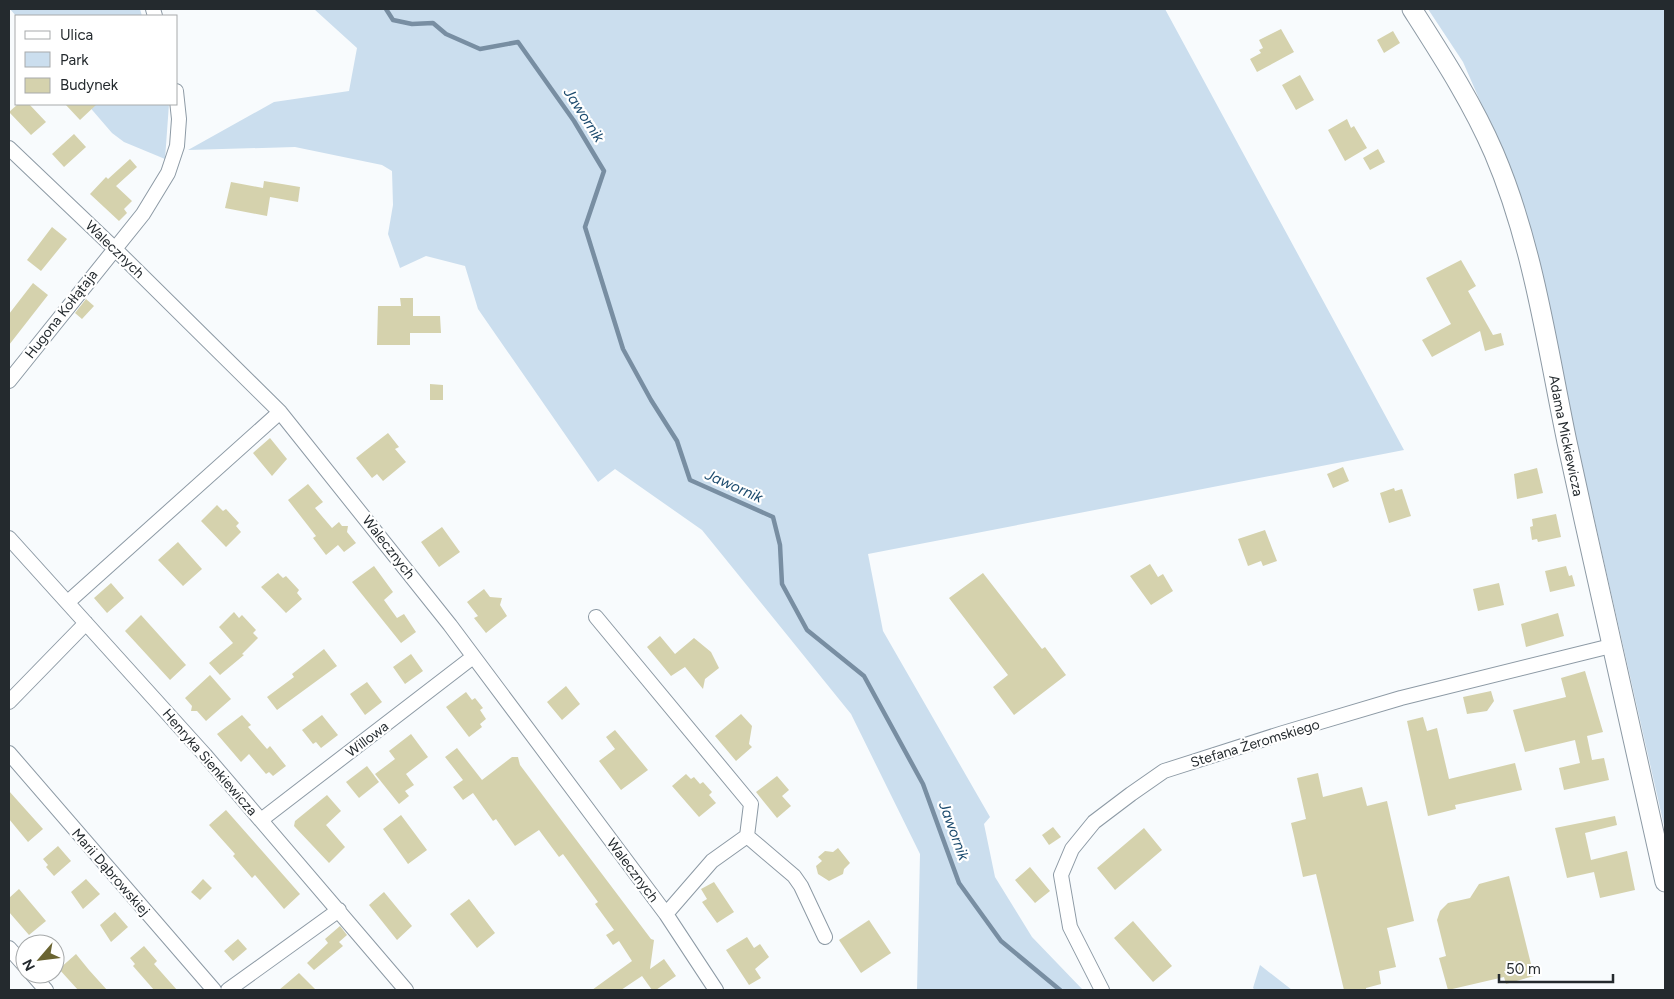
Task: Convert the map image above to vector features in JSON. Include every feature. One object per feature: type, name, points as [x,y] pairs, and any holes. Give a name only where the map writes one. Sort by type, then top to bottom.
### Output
[{"type":"street","name":"Adama Mickiewicza","points":[[1412,9],[1470,103],[1494,154],[1513,205],[1530,267],[1611,646],[1665,882]]},
{"type":"street","name":"Hugona Kołłątaja","points":[[9,381],[143,214],[168,173],[177,146],[177,105]]},
{"type":"street","name":"Walecznych","points":[[9,148],[114,248],[280,412],[339,484],[473,657],[666,914],[716,990]]},
{"type":"street","points":[[68,602],[280,412]]},
{"type":"street","name":"Henryka Sienkiewicza","points":[[9,538],[261,820],[406,990]]},
{"type":"street","points":[[596,617],[751,804],[747,836],[712,861],[666,914]]},
{"type":"street","points":[[9,702],[86,623]]},
{"type":"street","name":"Stefana Żeromskiego","points":[[1102,990],[1070,927],[1062,875],[1072,848],[1094,822],[1164,771],[1402,698],[1611,646]]},
{"type":"street","name":"Willowa","points":[[261,820],[473,657]]},
{"type":"street","name":"Marii Dąbrowskiej","points":[[9,753],[214,990]]},
{"type":"street","points":[[747,836],[794,876],[801,886],[825,937]]},
{"type":"street","points":[[228,990],[339,910]]},
{"type":"green space","points":[[10,9],[140,9],[142,15],[15,15]]},
{"type":"green space","points":[[314,9],[1165,9],[1404,450],[868,554],[883,631],[990,817],[984,824],[995,877],[1032,937],[1083,990],[917,990],[920,854],[851,714],[702,530],[615,469],[598,482],[478,309],[465,266],[426,256],[400,268],[388,234],[393,205],[392,171],[382,165],[295,147],[188,150],[274,102],[349,91],[357,48]]},
{"type":"green space","points":[[1428,9],[1665,9],[1665,830],[1529,232],[1502,151],[1463,62]]},
{"type":"green space","points":[[88,105],[169,105],[165,159],[124,142],[112,133]]},
{"type":"green space","points":[[1260,965],[1292,990],[1255,990],[1253,988]]},
{"type":"building","points":[[1281,29],[1294,52],[1257,72],[1250,59],[1261,53],[1259,50],[1263,48],[1259,40]]},
{"type":"building","points":[[1393,31],[1400,43],[1384,53],[1377,40]]},
{"type":"building","points":[[1300,75],[1314,100],[1296,110],[1282,85]]},
{"type":"building","points":[[17,105],[30,105],[46,122],[31,135],[9,112]]},
{"type":"building","points":[[66,105],[96,105],[80,120]]},
{"type":"building","points":[[1347,119],[1351,128],[1354,126],[1367,148],[1345,161],[1328,130]]},
{"type":"building","points":[[74,134],[86,147],[64,167],[52,154]]},
{"type":"building","points":[[1378,149],[1385,162],[1370,170],[1363,158]]},
{"type":"building","points":[[130,159],[137,167],[116,186],[132,201],[124,209],[127,213],[119,221],[90,194],[106,177],[108,179]]},
{"type":"building","points":[[264,181],[300,187],[298,202],[270,197],[267,216],[225,208],[231,182],[263,188]]},
{"type":"building","points":[[52,227],[67,239],[41,271],[27,260]]},
{"type":"building","points":[[1461,260],[1476,286],[1468,291],[1493,335],[1501,333],[1504,345],[1485,351],[1480,331],[1432,357],[1422,340],[1451,324],[1426,278]]},
{"type":"building","points":[[33,283],[48,295],[9,345],[9,314]]},
{"type":"building","points":[[400,298],[413,298],[413,316],[440,316],[441,333],[410,333],[410,345],[377,345],[378,306],[401,306]]},
{"type":"building","points":[[86,299],[94,306],[82,319],[75,313]]},
{"type":"building","points":[[430,384],[443,385],[443,400],[430,400]]},
{"type":"building","points":[[388,433],[399,447],[395,449],[406,462],[383,481],[377,474],[372,478],[356,458]]},
{"type":"building","points":[[270,438],[287,459],[272,476],[253,453]]},
{"type":"building","points":[[1343,467],[1349,481],[1333,488],[1327,474]]},
{"type":"building","points":[[1537,468],[1543,493],[1517,499],[1514,474]]},
{"type":"building","points":[[308,484],[323,502],[315,508],[332,528],[339,522],[342,526],[348,526],[347,532],[356,543],[344,552],[338,545],[326,555],[313,538],[316,536],[288,500]]},
{"type":"building","points":[[1394,488],[1395,491],[1402,489],[1411,516],[1389,523],[1380,493]]},
{"type":"building","points":[[217,505],[223,511],[226,509],[239,523],[236,526],[241,532],[226,547],[201,521]]},
{"type":"building","points":[[1556,514],[1561,537],[1538,542],[1537,539],[1532,540],[1530,527],[1533,526],[1532,519]]},
{"type":"building","points":[[442,527],[460,552],[439,567],[421,542]]},
{"type":"building","points":[[1265,530],[1277,561],[1263,566],[1261,561],[1248,566],[1238,539]]},
{"type":"building","points":[[178,542],[202,569],[183,586],[158,560]]},
{"type":"building","points":[[1150,564],[1158,577],[1163,574],[1173,591],[1151,605],[1130,576]]},
{"type":"building","points":[[374,566],[393,592],[384,600],[397,618],[404,614],[416,632],[401,643],[352,582]]},
{"type":"building","points":[[1566,566],[1569,576],[1572,575],[1575,586],[1550,592],[1545,571]]},
{"type":"building","points":[[278,573],[283,578],[286,576],[299,590],[297,593],[302,599],[286,613],[261,587]]},
{"type":"building","points":[[983,573],[1042,649],[1045,647],[1066,675],[1014,715],[993,687],[1008,675],[949,598]]},
{"type":"building","points":[[111,583],[124,598],[107,613],[94,598]]},
{"type":"building","points":[[1499,583],[1504,605],[1478,611],[1473,589]]},
{"type":"building","points":[[484,589],[490,597],[502,598],[500,605],[507,616],[486,633],[474,618],[478,616],[467,602]]},
{"type":"building","points":[[234,612],[239,618],[242,615],[256,630],[253,633],[258,638],[242,654],[244,655],[220,675],[209,663],[233,643],[219,627]]},
{"type":"building","points":[[1558,613],[1564,636],[1526,647],[1521,624]]},
{"type":"building","points":[[141,615],[186,665],[170,680],[125,631]]},
{"type":"building","points":[[660,636],[675,654],[694,638],[711,652],[719,668],[705,679],[703,689],[685,667],[671,676],[647,647]]},
{"type":"building","points":[[324,649],[337,666],[277,710],[267,697],[294,677],[292,674]]},
{"type":"building","points":[[411,654],[423,671],[405,684],[393,667]]},
{"type":"building","points":[[1585,671],[1603,732],[1587,736],[1592,760],[1604,758],[1609,780],[1564,790],[1559,768],[1580,763],[1575,740],[1525,752],[1513,710],[1566,697],[1561,678]]},
{"type":"building","points":[[210,675],[231,699],[206,721],[197,711],[191,711],[192,706],[185,698]]},
{"type":"building","points":[[367,682],[382,702],[365,715],[350,694]]},
{"type":"building","points":[[566,686],[580,704],[562,720],[547,702]]},
{"type":"building","points":[[1491,691],[1494,701],[1487,711],[1467,714],[1463,697]]},
{"type":"building","points":[[466,692],[472,700],[475,698],[483,708],[480,710],[486,719],[480,724],[482,727],[469,737],[446,707]]},
{"type":"building","points":[[741,714],[752,726],[749,744],[752,747],[736,761],[715,736]]},
{"type":"building","points":[[242,715],[251,725],[248,727],[267,749],[270,746],[286,766],[273,776],[269,772],[266,774],[249,754],[241,762],[217,734]]},
{"type":"building","points":[[322,715],[338,735],[321,748],[316,742],[313,744],[302,730]]},
{"type":"building","points":[[1423,717],[1427,731],[1437,728],[1449,779],[1515,763],[1522,790],[1455,805],[1456,809],[1428,816],[1407,721]]},
{"type":"building","points":[[615,730],[648,770],[621,790],[599,761],[615,749],[606,737]]},
{"type":"building","points":[[411,734],[428,757],[406,774],[414,785],[405,791],[409,796],[399,804],[375,774],[395,759],[389,751]]},
{"type":"building","points":[[457,748],[482,780],[512,757],[518,757],[520,765],[651,939],[654,940],[650,969],[664,959],[676,976],[656,990],[652,990],[642,976],[621,990],[592,990],[632,961],[619,941],[613,945],[606,935],[614,930],[595,904],[598,902],[563,854],[559,857],[539,830],[515,846],[496,819],[493,821],[473,793],[463,800],[453,787],[463,780],[445,757]]},
{"type":"building","points":[[367,766],[379,782],[359,798],[346,782]]},
{"type":"building","points":[[1318,773],[1323,797],[1362,787],[1367,806],[1387,801],[1414,921],[1387,928],[1396,967],[1379,971],[1381,984],[1366,988],[1366,990],[1344,990],[1316,874],[1303,877],[1291,823],[1306,819],[1297,778]]},
{"type":"building","points":[[686,774],[691,779],[694,777],[700,784],[703,782],[712,792],[709,795],[716,803],[699,817],[672,786]]},
{"type":"building","points":[[777,776],[789,790],[782,796],[791,806],[777,818],[756,792]]},
{"type":"building","points":[[9,791],[43,829],[28,842],[9,819]]},
{"type":"building","points":[[327,795],[341,811],[326,825],[345,847],[329,863],[294,826],[295,821]]},
{"type":"building","points":[[226,810],[300,894],[284,909],[255,875],[252,878],[233,856],[235,854],[209,825]]},
{"type":"building","points":[[401,815],[427,850],[408,864],[383,829]]},
{"type":"building","points":[[1615,816],[1617,825],[1585,833],[1591,860],[1627,851],[1635,890],[1600,898],[1594,872],[1567,878],[1555,828]]},
{"type":"building","points":[[1053,827],[1061,837],[1049,845],[1042,835]]},
{"type":"building","points":[[1144,828],[1162,850],[1115,890],[1097,868]]},
{"type":"building","points":[[58,846],[71,861],[54,876],[46,867],[48,865],[43,859]]},
{"type":"building","points":[[838,848],[850,863],[844,869],[843,874],[829,881],[818,874],[816,866],[822,861],[818,857],[825,851],[833,852]]},
{"type":"building","points":[[1030,867],[1050,891],[1035,903],[1015,880]]},
{"type":"building","points":[[1509,876],[1534,976],[1506,984],[1504,977],[1448,990],[1439,958],[1446,956],[1437,920],[1440,911],[1448,903],[1470,898],[1479,884]]},
{"type":"building","points":[[86,879],[100,894],[83,909],[71,892]]},
{"type":"building","points":[[203,879],[212,888],[200,900],[191,892]]},
{"type":"building","points":[[714,882],[734,912],[717,923],[702,902],[707,899],[701,889]]},
{"type":"building","points":[[19,889],[46,921],[28,934],[9,912],[9,898]]},
{"type":"building","points":[[384,892],[412,926],[397,940],[369,905]]},
{"type":"building","points":[[469,899],[495,933],[477,948],[450,914]]},
{"type":"building","points":[[115,912],[128,927],[111,942],[100,925]]},
{"type":"building","points":[[869,920],[891,953],[861,973],[839,940]]},
{"type":"building","points":[[1133,921],[1172,966],[1153,982],[1114,938]]},
{"type":"building","points":[[340,926],[347,935],[339,942],[343,946],[314,970],[307,963],[328,943],[325,939]]},
{"type":"building","points":[[747,937],[754,948],[760,944],[769,957],[755,969],[761,978],[749,985],[726,950]]},
{"type":"building","points":[[238,939],[247,949],[233,961],[224,951]]},
{"type":"building","points":[[144,946],[157,961],[154,964],[177,990],[154,990],[133,966],[135,964],[130,958]]},
{"type":"building","points":[[76,954],[107,990],[78,990],[65,976],[65,964]]},
{"type":"building","points":[[299,973],[316,990],[279,990]]},
{"type":"waterway","name":"Jawornik","points":[[386,9],[393,20],[412,24],[433,23],[446,34],[480,49],[518,42],[574,121],[604,171],[585,227],[623,349],[651,400],[677,441],[690,480],[773,517],[780,545],[782,584],[807,630],[864,676],[923,784],[959,883],[1001,941],[1060,990]]}]
